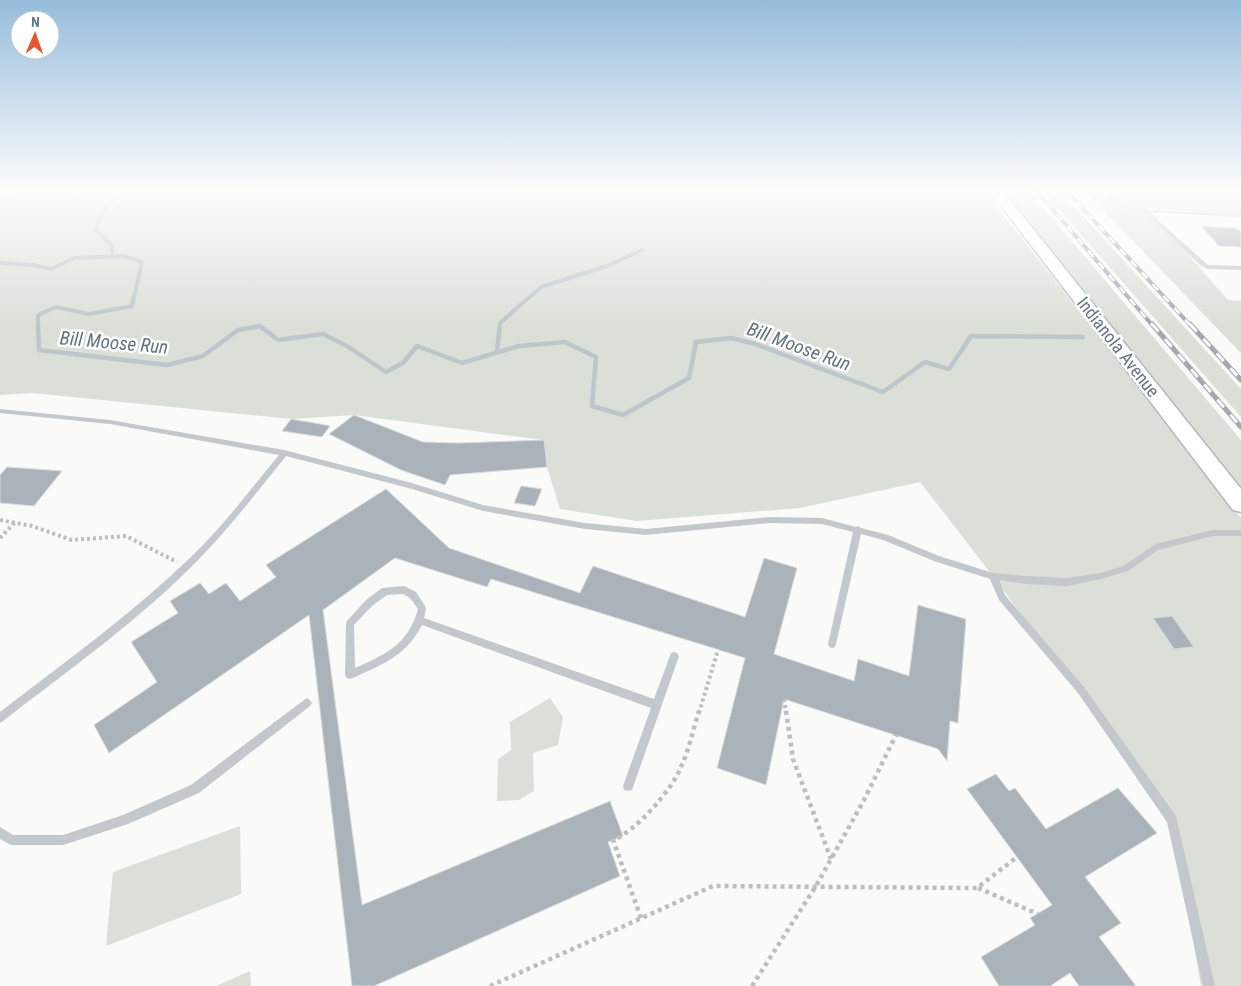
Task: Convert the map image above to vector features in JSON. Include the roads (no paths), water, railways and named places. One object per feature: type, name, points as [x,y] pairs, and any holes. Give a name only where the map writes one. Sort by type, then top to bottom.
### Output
[{"type":"main road","name":"Indianola Avenue","points":[[1031,236],[1241,504]]},
{"type":"lane","points":[[1172,236],[1201,263],[1207,266],[1241,268]]},
{"type":"lane","points":[[0,411],[110,422],[284,453],[412,486],[484,508],[533,519],[584,526],[646,532],[770,520],[822,521],[885,537],[937,559],[993,576],[1067,582],[1101,576],[1125,569],[1156,547],[1213,533],[1241,533]]},
{"type":"lane","points":[[0,718],[119,625],[185,566],[243,505],[284,453]]},
{"type":"lane","points":[[832,644],[858,529]]},
{"type":"lane","points":[[993,576],[1002,598],[1082,690],[1172,820],[1209,986]]},
{"type":"lane","points":[[404,590],[413,595],[422,609],[420,620],[409,642],[395,654],[350,676],[350,624],[369,602],[385,591],[404,590]]},
{"type":"lane","points":[[420,620],[657,705]]},
{"type":"lane","points":[[628,786],[674,656]]},
{"type":"lane","points":[[0,832],[11,840],[63,840],[124,820],[195,789],[307,703]]},
{"type":"waterway","points":[[102,236],[112,246],[112,256]]},
{"type":"waterway","points":[[500,324],[541,287],[607,266],[642,250]]},
{"type":"waterway","name":"Bill Moose Run","points":[[0,263],[33,265],[51,269],[74,258],[123,256],[142,262],[132,306],[89,314],[56,307],[38,315],[38,324]]},
{"type":"waterway","name":"Bill Moose Run","points":[[38,324],[39,350],[167,365],[203,356],[238,330],[260,326],[278,340],[323,334],[347,346],[386,372],[403,363],[417,346],[462,363],[519,346],[565,342],[596,357],[592,406],[623,415],[689,378],[696,342],[731,338],[755,344],[883,392],[925,362],[949,369],[971,336],[1083,337]]},
{"type":"waterway","points":[[497,352],[500,324]]},
{"type":"railway","points":[[1076,236],[1153,326]]},
{"type":"railway","points":[[1108,236],[1191,326]]},
{"type":"railway","points":[[1152,324],[1241,427]]},
{"type":"railway","points":[[1190,324],[1241,380]]}]
